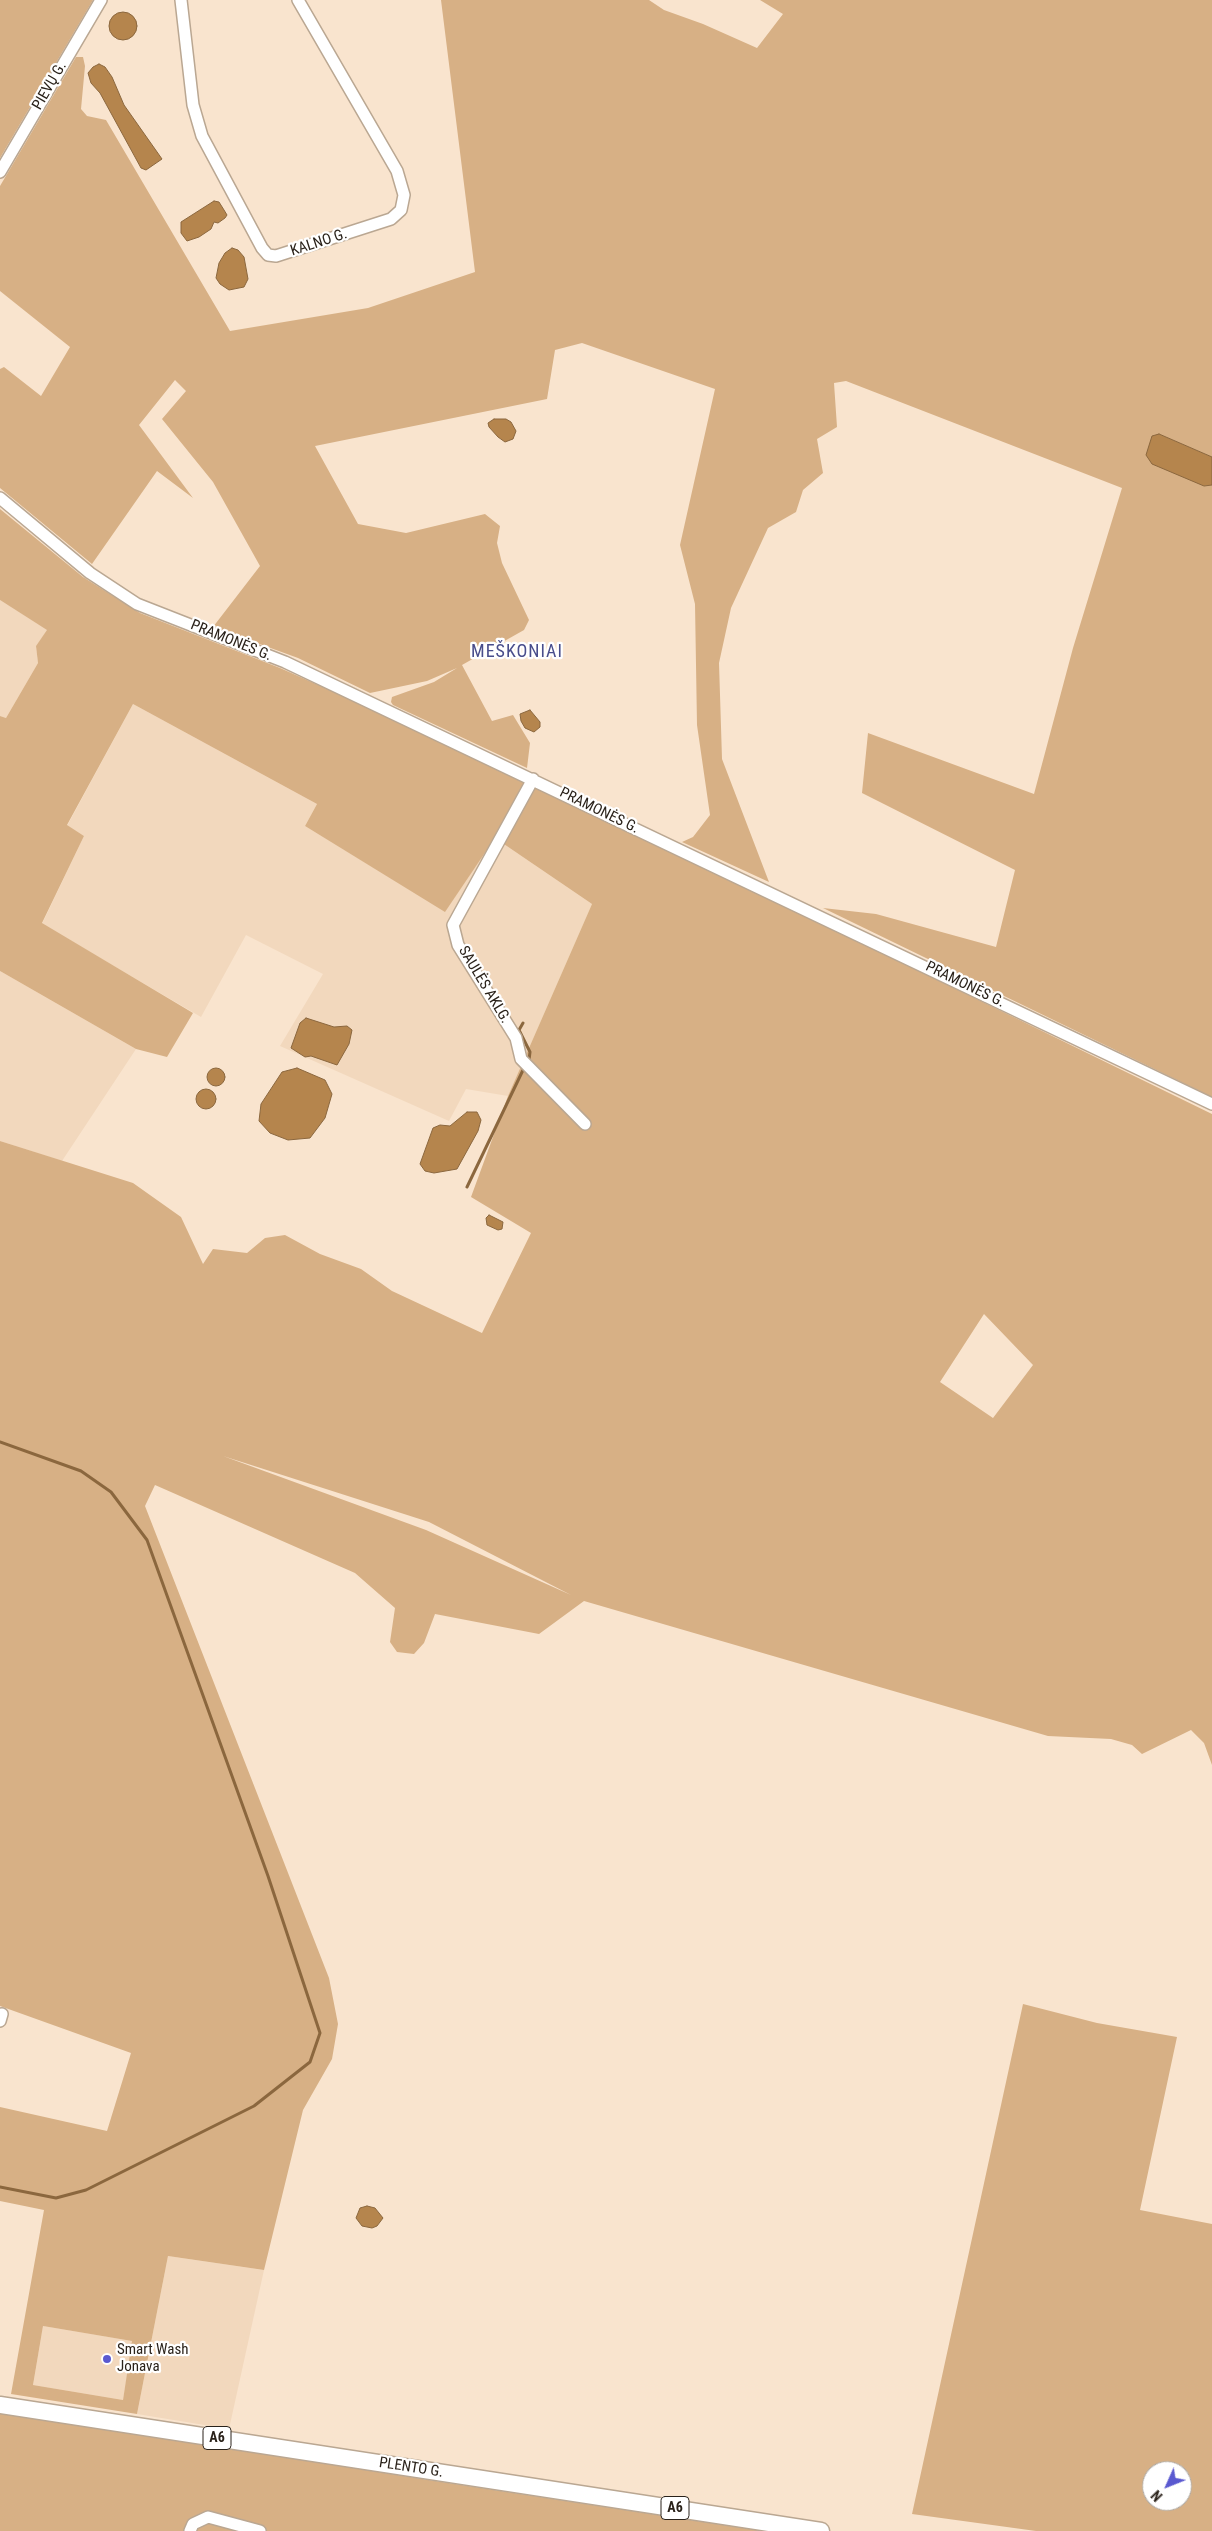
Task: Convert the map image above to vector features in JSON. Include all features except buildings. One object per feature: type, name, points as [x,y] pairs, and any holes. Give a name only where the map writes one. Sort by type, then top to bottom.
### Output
[{"type":"highway","name":"PLENTO G.","points":[[0,2405],[821,2531]]},
{"type":"street","name":"PIEVŲ G.","points":[[0,172],[101,0]]},
{"type":"street","name":"KALNO G.","points":[[181,0],[193,105],[202,136],[262,248],[268,255],[276,256],[391,219],[401,210],[404,195],[397,171],[298,0]]},
{"type":"street","name":"PRAMONĖS G.","points":[[0,498],[90,573],[137,604],[285,662],[1212,1104]]},
{"type":"street","name":"SAULĖS AKLG.","points":[[533,780],[454,925],[458,945],[516,1038],[521,1059],[585,1124]]},
{"type":"street","points":[[191,2527],[208,2517],[260,2531]]},
{"type":"shaded area","points":[[0,0],[93,0],[0,158]]},
{"type":"shaded area","points":[[441,0],[649,0],[664,10],[703,24],[757,48],[783,14],[760,0],[1212,0],[1212,457],[1159,434],[1204,486],[1212,485],[1212,1097],[823,908],[876,914],[996,947],[1015,870],[862,793],[868,733],[1034,794],[1073,648],[1122,488],[846,381],[834,383],[837,427],[817,439],[823,473],[803,490],[796,512],[768,528],[731,608],[719,663],[722,759],[769,882],[682,842],[693,837],[710,815],[697,725],[695,604],[680,545],[715,389],[582,343],[555,350],[547,399],[315,446],[358,524],[406,533],[485,514],[500,526],[497,543],[502,563],[529,620],[524,630],[462,665],[492,721],[513,715],[530,743],[527,768],[393,705],[391,702],[392,697],[434,682],[457,668],[427,681],[370,693],[298,658],[213,627],[260,566],[213,482],[162,419],[186,391],[175,380],[139,425],[193,498],[157,471],[92,564],[0,488],[0,369],[4,367],[41,396],[70,347],[0,291],[0,186],[76,57],[83,57],[85,66],[81,109],[87,116],[106,120],[230,331],[368,308],[475,272]]},
{"type":"shaded area","points":[[123,12],[133,16],[137,26],[133,36],[123,40],[113,36],[109,26],[113,16]]},
{"type":"shaded area","points":[[99,64],[105,67],[112,77],[124,105],[162,159],[146,170],[141,168],[100,93],[91,83],[88,73]]},
{"type":"shaded area","points":[[214,201],[219,202],[227,215],[225,218],[218,223],[214,222],[211,229],[199,237],[187,241],[181,233],[181,222]]},
{"type":"shaded area","points":[[232,248],[238,250],[244,257],[248,279],[244,287],[229,290],[220,284],[216,278],[219,263],[225,253]]},
{"type":"shaded area","points":[[494,419],[506,419],[511,422],[516,431],[513,439],[505,442],[498,437],[489,427],[488,423]]},
{"type":"shaded area","points":[[1159,434],[1212,457],[1212,485],[1204,486],[1152,464],[1146,455],[1152,436]]},
{"type":"shaded area","points":[[0,509],[83,577],[140,613],[280,668],[343,696],[858,941],[1212,1114],[1212,1765],[1204,1743],[1191,1730],[1142,1754],[1132,1745],[1111,1739],[1048,1736],[584,1601],[539,1634],[435,1614],[424,1643],[414,1654],[397,1652],[390,1642],[395,1608],[355,1573],[155,1485],[145,1506],[329,1978],[338,2024],[332,2059],[303,2110],[264,2270],[168,2256],[137,2414],[11,2394],[44,2210],[0,2201],[0,2107],[107,2131],[131,2053],[0,2006],[0,1141],[133,1183],[181,1217],[203,1264],[213,1249],[247,1253],[265,1238],[285,1235],[320,1254],[361,1269],[392,1291],[482,1333],[531,1233],[471,1197],[508,1096],[592,904],[495,838],[445,912],[305,826],[317,804],[133,704],[67,825],[84,836],[42,923],[193,1013],[167,1057],[136,1049],[0,971],[0,716],[6,718],[38,663],[36,646],[47,630],[0,600]],"holes":[[[984,1314],[1033,1365],[993,1418],[940,1382]],[[223,1456],[429,1522],[571,1595],[426,1530]],[[43,2326],[132,2341],[123,2400],[33,2385]]]},
{"type":"shaded area","points":[[0,600],[48,630],[36,646],[38,663],[6,718],[0,716]]},
{"type":"shaded area","points":[[133,704],[317,804],[305,826],[445,911],[495,838],[592,904],[508,1096],[466,1089],[449,1121],[280,1046],[323,974],[246,935],[201,1017],[42,924],[84,836],[67,826]]},
{"type":"shaded area","points":[[530,710],[540,722],[540,727],[534,732],[525,728],[521,721],[520,714]]},
{"type":"shaded area","points":[[0,971],[136,1049],[62,1161],[0,1141]]},
{"type":"shaded area","points":[[306,1018],[334,1027],[347,1026],[352,1030],[349,1044],[337,1065],[311,1056],[305,1057],[291,1048],[300,1023]]},
{"type":"shaded area","points":[[216,1068],[222,1071],[225,1077],[222,1083],[216,1086],[210,1083],[207,1077],[210,1071]]},
{"type":"shaded area","points":[[297,1068],[325,1080],[332,1094],[325,1118],[310,1138],[288,1140],[270,1133],[259,1121],[261,1104],[282,1072]]},
{"type":"shaded area","points":[[206,1089],[213,1092],[216,1099],[213,1106],[206,1109],[199,1106],[196,1099],[199,1092]]},
{"type":"shaded area","points":[[467,1112],[477,1112],[481,1120],[478,1131],[457,1169],[434,1173],[425,1171],[420,1164],[433,1128],[440,1125],[450,1126]]},
{"type":"shaded area","points":[[489,1215],[503,1222],[502,1229],[498,1230],[487,1225],[486,1218]]},
{"type":"shaded area","points":[[1023,2004],[1097,2023],[1177,2037],[1140,2210],[1212,2224],[1212,2531],[1036,2531],[912,2514]]},
{"type":"shaded area","points":[[367,2206],[375,2208],[383,2218],[377,2226],[372,2228],[362,2226],[356,2218],[360,2208]]},
{"type":"shaded area","points":[[168,2256],[264,2270],[229,2429],[137,2414]]},
{"type":"shaded area","points":[[43,2326],[133,2341],[123,2400],[33,2385]]},
{"type":"shaded area","points":[[0,2412],[429,2480],[763,2531],[0,2531]]},
{"type":"waterway","points":[[523,1023],[519,1030],[530,1052],[529,1060]]},
{"type":"waterway","points":[[467,1187],[524,1068]]},
{"type":"waterway","points":[[0,1442],[81,1471],[111,1492],[147,1540],[268,1876],[320,2033],[310,2062],[254,2106],[86,2190],[56,2198],[0,2187]]},
{"type":"place","name":"Smart Wash Jonava","points":[[107,2359]]},
{"type":"district","name":"MEŠKONIAI","points":[[517,652]]}]
